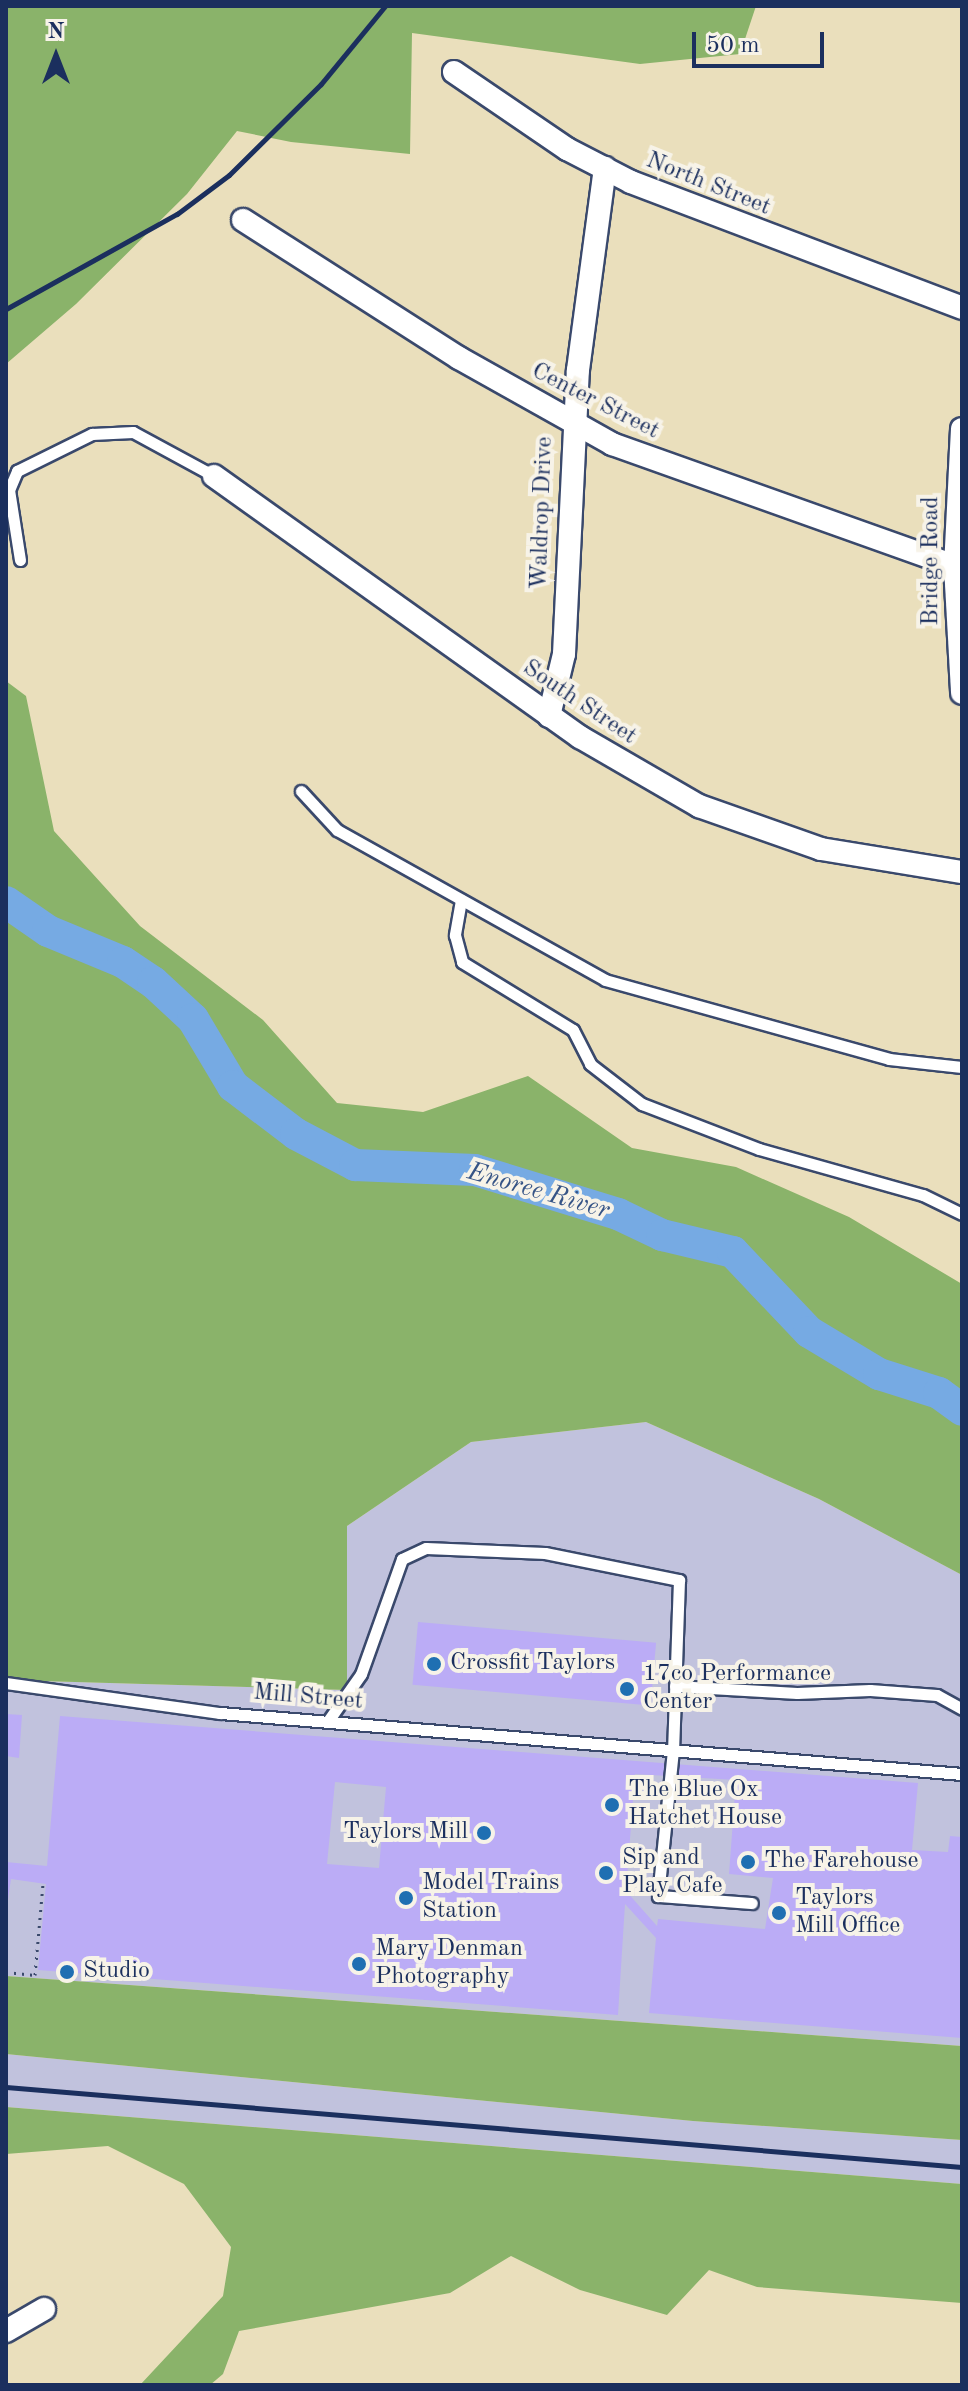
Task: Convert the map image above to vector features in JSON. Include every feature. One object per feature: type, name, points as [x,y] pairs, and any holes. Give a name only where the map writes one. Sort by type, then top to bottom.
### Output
[{"type":"street","name":"North Street","points":[[454,72],[605,168],[669,199],[962,308]]},
{"type":"street","name":"Waldrop Drive","points":[[549,716],[564,654],[573,424],[605,168]]},
{"type":"street","name":"Center Street","points":[[243,220],[573,424],[641,457],[955,566]]},
{"type":"street","name":"Bridge Road","points":[[962,429],[955,566],[962,693]]},
{"type":"street","name":"South Street","points":[[214,476],[549,716],[662,786],[760,831],[861,858],[962,872]]},
{"type":"street","points":[[6,2331],[44,2309]]},
{"type":"lane","points":[[20,560],[9,490],[17,471],[92,434],[133,432],[214,476]]},
{"type":"lane","points":[[301,791],[337,830],[605,980],[889,1059],[962,1067]]},
{"type":"lane","points":[[461,900],[455,935],[462,962],[573,1030],[590,1064],[642,1104],[759,1149],[923,1195],[962,1214]]},
{"type":"lane","points":[[328,1721],[361,1674],[402,1559],[426,1548],[545,1553],[644,1569],[679,1580],[673,1750],[658,1896],[752,1903]]},
{"type":"lane","name":"Mill Street","points":[[6,1683],[220,1713],[962,1774]]},
{"type":"lane","points":[[675,1686],[797,1693],[870,1690],[937,1695],[962,1709]]},
{"type":"path","points":[[6,1972],[35,1975],[43,1883]]},
{"type":"shaded area","name":"Taylors Mill","points":[[646,1422],[819,1499],[962,1575],[962,2046],[6,1976],[6,1680],[346,1690],[347,1526],[471,1442]]},
{"type":"shaded area","points":[[6,2054],[693,2121],[962,2140],[962,2184],[6,2107]]},
{"type":"green space","points":[[6,6],[756,6],[740,54],[640,64],[412,33],[410,154],[291,142],[237,131],[187,194],[76,304],[6,364]]},
{"type":"green space","points":[[6,681],[26,696],[54,831],[140,926],[263,1020],[337,1103],[423,1112],[528,1076],[632,1148],[736,1167],[849,1217],[962,1284],[962,1575],[819,1499],[646,1422],[471,1442],[347,1526],[347,1690],[6,1680]]},
{"type":"green space","points":[[6,1976],[962,2046],[962,2140],[693,2121],[6,2054]]},
{"type":"green space","points":[[6,2107],[962,2184],[962,2303],[757,2287],[709,2270],[667,2315],[580,2290],[511,2256],[450,2293],[239,2331],[223,2374],[210,2385],[140,2385],[223,2296],[231,2247],[184,2184],[108,2146],[6,2154]]},
{"type":"building","points":[[418,1622],[656,1643],[651,1706],[413,1685]]},
{"type":"building","points":[[6,1714],[22,1715],[19,1758],[6,1756]]},
{"type":"building","points":[[60,1716],[918,1783],[912,1850],[948,1852],[950,1836],[962,1837],[962,2038],[649,2013],[656,1938],[625,1904],[618,2015],[38,1970],[46,1884],[11,1879],[6,1913],[6,1862],[47,1866]],"holes":[[[635,1774],[736,1780],[729,1874],[773,1878],[765,1929],[658,1919],[657,1926],[626,1891]],[[335,1782],[386,1787],[379,1868],[327,1864]]]},
{"type":"waterway","name":"Enoree River","points":[[6,902],[48,931],[123,962],[153,982],[193,1019],[233,1086],[296,1134],[355,1165],[475,1170],[618,1214],[662,1235],[733,1252],[809,1332],[879,1374],[939,1393],[962,1410]]},
{"type":"railway","points":[[6,309],[177,214],[229,175],[321,84],[385,6]]},
{"type":"railway","points":[[6,2087],[962,2167]]},
{"type":"place","name":"Crossfit Taylors","points":[[434,1664]]},
{"type":"place","name":"17co Performance Center","points":[[627,1689]]},
{"type":"place","name":"The Blue Ox Hatchet House","points":[[612,1805]]},
{"type":"place","name":"Taylors Mill","points":[[484,1833]]},
{"type":"place","name":"The Farehouse","points":[[748,1862]]},
{"type":"place","name":"Sip and Play Cafe","points":[[606,1873]]},
{"type":"place","name":"Model Trains Station","points":[[406,1898]]},
{"type":"place","name":"Taylors Mill Office","points":[[779,1913]]},
{"type":"place","name":"Mary Denman Photography","points":[[359,1964]]},
{"type":"place","name":"Studio","points":[[67,1972]]}]
